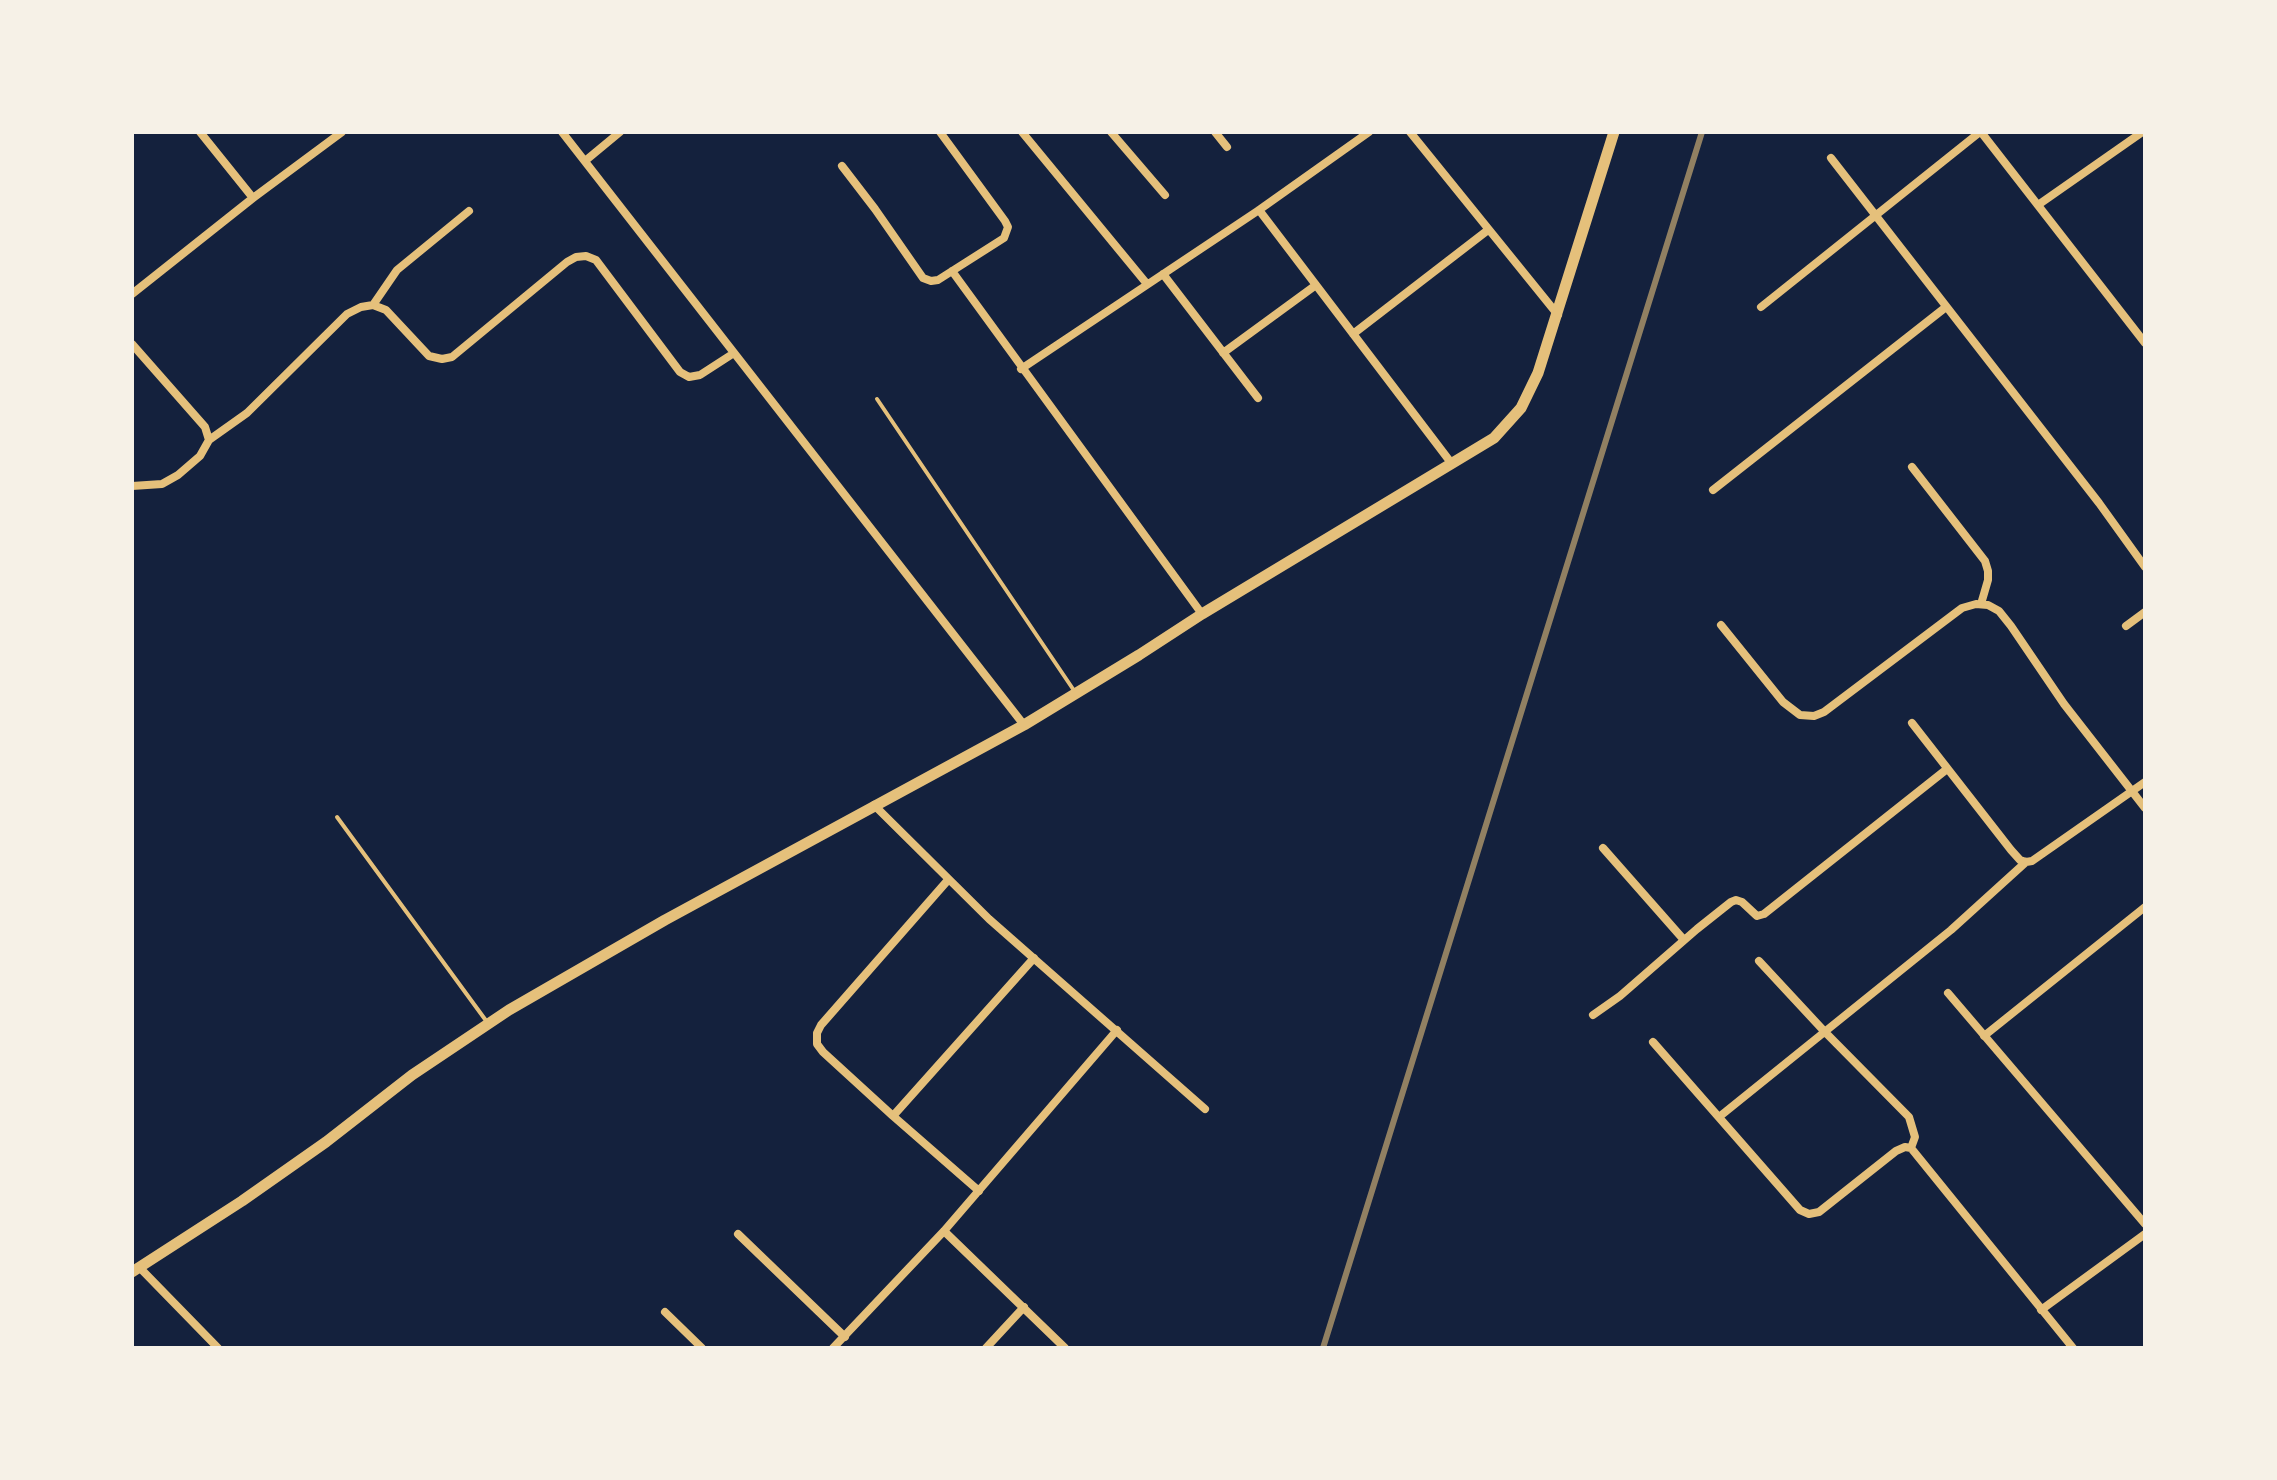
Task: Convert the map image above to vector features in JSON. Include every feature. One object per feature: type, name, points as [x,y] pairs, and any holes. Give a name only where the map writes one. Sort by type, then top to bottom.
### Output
[{"type":"street","points":[[200,132],[253,198]]},
{"type":"street","points":[[132,294],[342,132]]},
{"type":"street","points":[[562,132],[1024,725]]},
{"type":"street","points":[[585,161],[620,132]]},
{"type":"street","points":[[842,166],[923,278],[938,280],[1004,238],[1008,227],[940,132]]},
{"type":"street","points":[[1022,132],[1147,284]]},
{"type":"street","points":[[1111,132],[1165,195]]},
{"type":"street","points":[[1215,132],[1227,147]]},
{"type":"street","points":[[1021,369],[1259,210],[1369,132]]},
{"type":"street","points":[[1410,132],[1558,315]]},
{"type":"street","points":[[218,1348],[136,1270],[254,1193],[412,1075],[489,1024],[665,920],[1024,725],[1494,438],[1521,408],[1538,373],[1614,132]]},
{"type":"street","points":[[1761,307],[1981,132],[2145,343]]},
{"type":"street","points":[[2038,205],[2142,135]]},
{"type":"street","points":[[1831,158],[2099,503],[2145,567]]},
{"type":"street","points":[[1259,210],[1452,464]]},
{"type":"street","points":[[373,305],[397,270],[469,211]]},
{"type":"street","points":[[1353,334],[1488,230]]},
{"type":"street","points":[[132,486],[162,484],[178,475],[200,456],[209,440],[247,413],[347,314],[373,305],[386,310],[429,356],[442,359],[452,357],[576,257],[586,256],[596,260],[680,372],[689,377],[700,375],[734,353]]},
{"type":"street","points":[[952,271],[1202,614]]},
{"type":"street","points":[[1163,274],[1258,398]]},
{"type":"street","points":[[1223,353],[1316,285]]},
{"type":"street","points":[[1713,490],[1946,307]]},
{"type":"street","points":[[132,344],[205,427],[209,440]]},
{"type":"street","points":[[1912,467],[1985,561],[1988,580],[1981,604]]},
{"type":"street","points":[[1721,625],[1783,702],[1800,715],[1814,716],[1824,712],[1962,608],[1988,605],[1999,611],[2064,704],[2145,808]]},
{"type":"street","points":[[2126,626],[2145,612]]},
{"type":"street","points":[[1912,723],[2011,850],[2026,862],[2032,861],[2145,782]]},
{"type":"street","points":[[1593,1015],[1736,900],[1757,916],[1764,914],[1947,769]]},
{"type":"street","points":[[874,805],[948,880],[1205,1109]]},
{"type":"street","points":[[1603,848],[1684,940]]},
{"type":"street","points":[[1719,1117],[1951,930],[2026,862]]},
{"type":"street","points":[[948,880],[821,1025],[817,1044],[979,1191]]},
{"type":"street","points":[[1984,1036],[2145,907]]},
{"type":"street","points":[[893,1116],[1034,958]]},
{"type":"street","points":[[1759,961],[1909,1117],[1915,1137],[1911,1148]]},
{"type":"street","points":[[1948,993],[2145,1224]]},
{"type":"street","points":[[833,1348],[944,1231],[1117,1030]]},
{"type":"street","points":[[1653,1042],[1800,1210],[1809,1214],[1819,1212],[1896,1151],[1911,1148],[2073,1348]]},
{"type":"street","points":[[944,1231],[1065,1348]]},
{"type":"street","points":[[738,1234],[845,1337]]},
{"type":"street","points":[[2041,1310],[2145,1234]]},
{"type":"street","points":[[986,1348],[1024,1307]]},
{"type":"street","points":[[665,1312],[702,1348]]},
{"type":"lane","points":[[877,399],[1076,694]]},
{"type":"lane","points":[[337,817],[489,1024]]},
{"type":"railway","points":[[1323,1348],[1702,132]]}]
